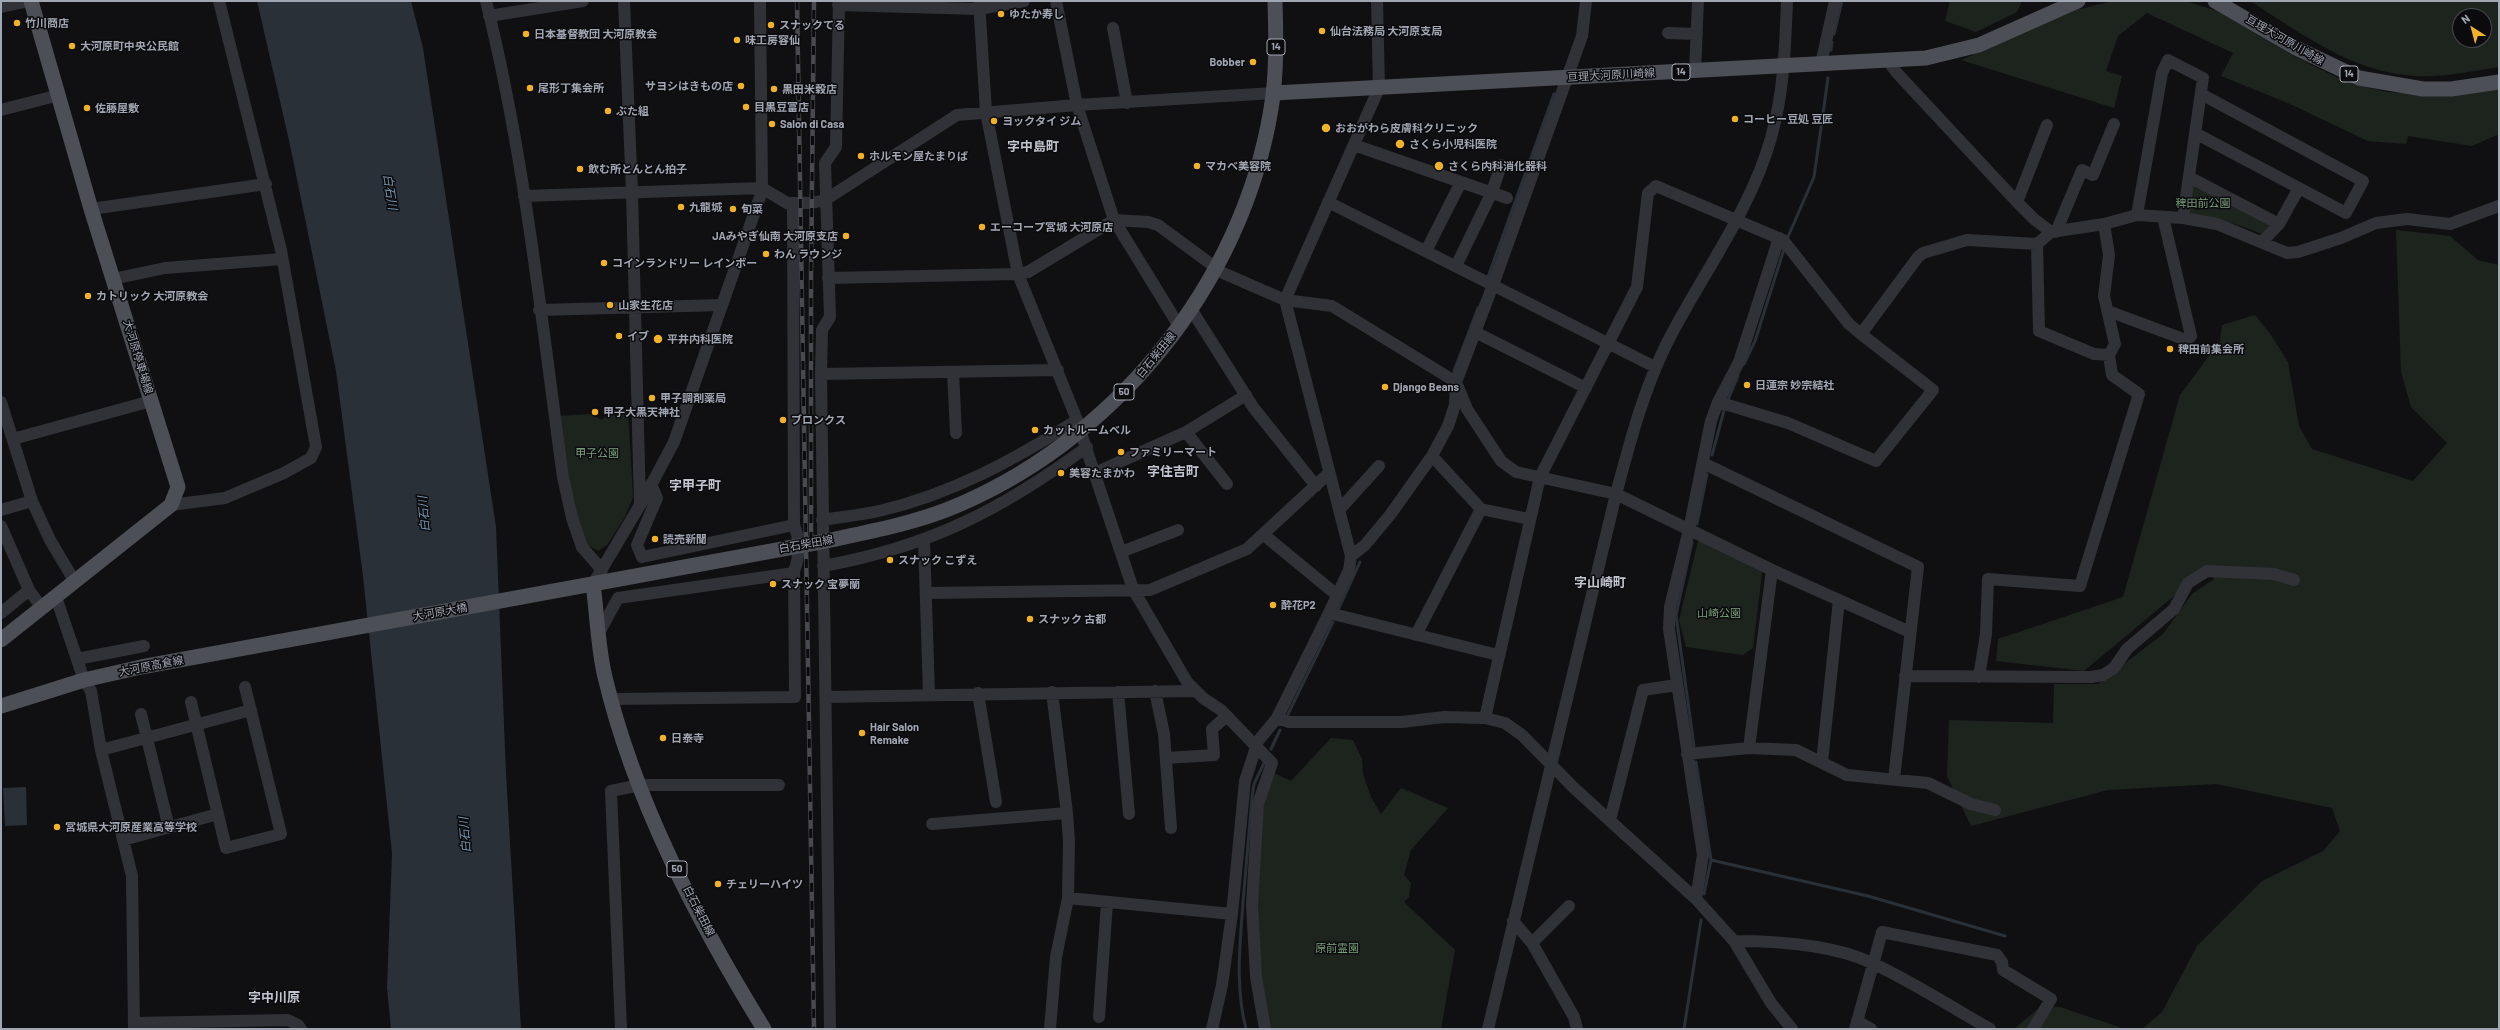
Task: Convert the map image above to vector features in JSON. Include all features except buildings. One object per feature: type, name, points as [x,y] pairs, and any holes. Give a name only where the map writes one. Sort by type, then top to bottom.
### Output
[{"type":"main road","name":"大河原停車場線","points":[[30,1],[92,209],[178,487],[171,504]]},
{"type":"main road","name":"14","points":[[1274,93],[1276,40],[1275,1]]},
{"type":"main road","name":"亘理大河原川崎線","points":[[1274,93],[1695,72],[1926,58],[1979,45],[2078,1]]},
{"type":"main road","name":"亘理大河原川崎線","points":[[2215,1],[2296,48],[2359,78],[2423,89],[2451,89],[2499,82]]},
{"type":"main road","name":"白石柴田線","points":[[764,1029],[734,979],[671,858],[640,786],[611,699],[605,676],[593,584],[826,541],[903,524],[946,510],[992,489],[1124,393],[1148,366],[1179,326],[1215,269],[1228,243],[1252,185],[1262,150],[1274,93]]},
{"type":"main road","points":[[1,640],[171,504]]},
{"type":"main road","name":"大河原大橋","points":[[303,637],[593,584]]},
{"type":"main road","name":"大河原高倉線","points":[[1,706],[84,680],[303,637]]},
{"type":"street","points":[[1,7],[30,1]]},
{"type":"street","points":[[171,504],[225,498],[284,474],[311,458],[316,447],[282,259],[266,184],[219,1]]},
{"type":"street","points":[[486,1],[508,98],[524,196],[563,477],[569,506],[582,547],[602,570]]},
{"type":"street","points":[[490,16],[583,1]]},
{"type":"street","points":[[624,1],[632,192],[640,505]]},
{"type":"street","points":[[593,584],[640,505],[674,442],[762,188],[760,1]]},
{"type":"street","points":[[830,1029],[821,374],[822,330],[830,318],[825,163],[836,147],[839,3],[979,5],[1024,1]]},
{"type":"street","points":[[1056,1],[1077,105],[1114,220],[1179,326]]},
{"type":"street","points":[[1212,1029],[1222,985],[1232,914],[1245,782],[1257,746],[1277,718],[1329,614],[1348,570],[1351,556],[1340,508],[1329,473],[1285,300],[1379,88],[1377,1]]},
{"type":"street","points":[[1351,556],[1365,545],[1385,521],[1432,456],[1448,426],[1455,405],[1456,382],[1493,285],[1582,36],[1586,1]]},
{"type":"street","points":[[1695,72],[1698,1]]},
{"type":"street","points":[[1488,1029],[1616,494],[1641,403],[1655,367],[1735,220],[1758,173],[1770,140],[1782,95],[1787,1]]},
{"type":"street","points":[[1822,64],[1835,1]]},
{"type":"street","points":[[979,5],[986,112],[1018,274],[1079,425],[1133,589],[1179,670],[1194,691],[1228,716],[1272,763],[1258,804],[1252,905],[1256,977],[1265,1029]]},
{"type":"street","points":[[1113,28],[1127,103]]},
{"type":"street","points":[[1668,33],[1696,34]]},
{"type":"street","points":[[2137,215],[2162,73],[2168,60],[2203,78],[2183,218]]},
{"type":"street","points":[[1888,61],[1897,73],[2034,220],[2053,232]]},
{"type":"street","points":[[524,196],[762,188],[787,203],[812,203],[825,200],[958,115],[1077,105],[1274,93]]},
{"type":"street","points":[[2195,133],[2346,213],[2364,181],[2201,94]]},
{"type":"street","points":[[1,110],[59,95]]},
{"type":"street","points":[[2053,232],[2082,170],[2093,175],[2114,124]]},
{"type":"street","points":[[2017,202],[2047,125]]},
{"type":"street","points":[[1354,145],[1507,198]]},
{"type":"street","points":[[1456,266],[1492,192],[1501,165]]},
{"type":"street","points":[[2189,177],[2279,224]]},
{"type":"street","points":[[1426,251],[1461,182]]},
{"type":"street","points":[[92,209],[266,184]]},
{"type":"street","points":[[1485,718],[1499,661],[1498,655],[1529,519],[1540,477],[1638,287],[1648,194],[1656,186],[1784,242],[1849,324],[1933,390],[1876,461],[1788,423],[1723,403]]},
{"type":"street","points":[[2262,242],[2279,224],[2299,188]]},
{"type":"street","points":[[1328,202],[1655,367]]},
{"type":"street","points":[[611,699],[795,697],[794,573],[798,560],[798,536],[794,525],[793,203]]},
{"type":"street","points":[[2109,356],[2094,354],[2039,331],[2037,244],[2040,239],[2053,232],[2104,224],[2137,215],[2183,218],[2217,224],[2287,253],[2298,252],[2376,223],[2407,219],[2450,224],[2499,206]]},
{"type":"street","points":[[2108,311],[2186,340],[2190,336],[2163,217]]},
{"type":"street","points":[[828,278],[1018,274],[1028,272],[1114,220],[1148,222],[1158,225],[1215,269],[1285,300],[1332,306],[1456,382],[1467,409],[1501,461],[1516,472],[1616,494],[1772,570],[1910,632]]},
{"type":"street","points":[[1979,677],[1986,634],[1988,579],[2080,586],[2138,394],[2112,375],[2109,356],[2115,344],[2104,296],[2109,256],[2104,224]]},
{"type":"street","points":[[1861,334],[1918,257],[1924,253],[1967,240],[2037,244]]},
{"type":"street","points":[[1696,899],[1703,855],[1677,685],[1669,617],[1689,530],[1711,421],[1723,403],[1784,242]]},
{"type":"street","points":[[114,279],[165,268],[282,259]]},
{"type":"street","points":[[539,310],[722,305]]},
{"type":"street","points":[[1191,308],[1246,395],[1316,486]]},
{"type":"street","points":[[1475,332],[1586,388]]},
{"type":"street","points":[[821,374],[1058,370]]},
{"type":"street","points":[[953,372],[956,433]]},
{"type":"street","points":[[1095,473],[1186,432],[1246,395]]},
{"type":"street","points":[[13,439],[151,401]]},
{"type":"street","points":[[1,402],[32,501],[75,582]]},
{"type":"street","points":[[822,520],[878,511],[953,489],[1079,425]]},
{"type":"street","points":[[1186,432],[1228,484]]},
{"type":"street","points":[[823,566],[860,560],[924,540],[958,527],[1020,494],[1086,446]]},
{"type":"street","points":[[1432,456],[1481,509],[1529,519]]},
{"type":"street","points":[[1703,463],[1918,567],[1894,779]]},
{"type":"street","points":[[1340,508],[1379,466]]},
{"type":"street","points":[[926,593],[1037,593],[1133,589],[1150,590],[1247,549],[1264,535],[1329,473]]},
{"type":"street","points":[[651,484],[656,498],[637,545],[642,557],[794,525]]},
{"type":"street","points":[[1,510],[32,501]]},
{"type":"street","points":[[1416,635],[1481,509]]},
{"type":"street","points":[[1,524],[29,590],[42,608]]},
{"type":"street","points":[[1121,552],[1178,530]]},
{"type":"street","points":[[1264,535],[1337,595]]},
{"type":"street","points":[[924,540],[929,694]]},
{"type":"street","points":[[1749,748],[1772,570]]},
{"type":"street","points":[[1905,676],[2091,677],[2104,674],[2114,668],[2127,649],[2174,610],[2188,583],[2206,571],[2274,574],[2294,580]]},
{"type":"street","points":[[600,631],[618,598],[794,573]]},
{"type":"street","points":[[1,613],[29,590]]},
{"type":"street","points":[[56,597],[84,680],[91,691],[101,750],[132,876],[134,1026],[288,1020],[298,1025],[301,1029]]},
{"type":"street","points":[[1822,762],[1839,600]]},
{"type":"street","points":[[1329,614],[1498,655]]},
{"type":"street","points":[[77,659],[144,646]]},
{"type":"street","points":[[1610,820],[1642,690],[1677,685]]},
{"type":"street","points":[[191,702],[226,848],[281,834],[245,687]]},
{"type":"street","points":[[1155,691],[1164,734],[1171,828]]},
{"type":"street","points":[[826,697],[978,693],[1194,691]]},
{"type":"street","points":[[1050,1029],[1056,957],[1068,898],[1069,841],[1052,692]]},
{"type":"street","points":[[1118,692],[1129,814]]},
{"type":"street","points":[[978,693],[996,802]]},
{"type":"street","points":[[101,750],[251,710]]},
{"type":"street","points":[[141,714],[169,828]]},
{"type":"street","points":[[1166,758],[1214,755],[1212,729],[1228,716]]},
{"type":"street","points":[[1277,718],[1289,722],[1402,722],[1444,717],[1485,718],[1505,723],[1522,735],[1610,820],[1696,899],[1734,941],[1771,1003],[1792,1029]]},
{"type":"street","points":[[1687,754],[1749,748],[1796,750],[1847,775],[1928,783],[1971,804],[1995,810]]},
{"type":"street","points":[[621,1029],[611,791],[640,786],[779,785]]},
{"type":"street","points":[[932,824],[1067,813]]},
{"type":"street","points":[[123,840],[218,814]]},
{"type":"street","points":[[1068,898],[1232,914]]},
{"type":"street","points":[[1099,1017],[1107,902]]},
{"type":"street","points":[[1532,943],[1569,906]]},
{"type":"street","points":[[1513,921],[1532,943],[1574,1018],[1577,1029]]},
{"type":"street","points":[[1871,1029],[1856,1025],[1872,963],[1882,932],[1997,955],[2002,962],[2003,970],[2051,999],[2033,1029]]},
{"type":"street","points":[[1734,941],[1758,941],[1823,949],[1848,954],[1872,963],[1990,1029]]},
{"type":"green space","points":[[1950,1],[2022,1],[2017,12],[1976,32],[1945,21]]},
{"type":"green space","points":[[2113,1],[2186,1],[2220,12],[2292,55],[2346,82],[2387,92],[2430,95],[2499,89],[2499,134],[2472,146],[2408,136],[2406,144],[2368,141],[2290,104],[2221,76],[2233,53],[2147,13],[2118,36],[2106,71],[2122,76],[2114,108],[1961,60],[2076,10]]},
{"type":"green space","points":[[2250,1],[2499,1],[2499,67],[2435,76],[2414,76],[2391,73],[2348,59],[2308,38]]},
{"type":"green space","name":"稗田前公園","points":[[2192,182],[2271,223],[2262,234],[2220,220],[2193,217],[2189,212]]},
{"type":"green space","points":[[2396,230],[2450,236],[2478,260],[2499,265],[2499,1029],[2142,1029],[2162,1012],[2197,946],[2262,881],[2323,851],[2340,831],[2332,808],[2216,784],[2108,790],[1971,826],[1947,776],[1949,720],[2053,723],[2054,684],[2098,684],[2163,634],[2192,594],[2214,579],[2210,566],[2084,671],[1996,661],[1998,639],[2123,597],[2180,395],[2220,341],[2222,325],[2255,315],[2271,335],[2288,362],[2299,426],[2312,449],[2413,481],[2447,443],[2411,407],[2401,372]]},
{"type":"green space","name":"甲子公園","points":[[614,410],[628,411],[633,497],[625,517],[607,545],[598,551],[586,544],[575,514],[558,416],[591,414],[602,420]]},
{"type":"green space","name":"山崎公園","points":[[1699,537],[1759,568],[1762,573],[1753,648],[1743,655],[1686,647],[1679,620]]},
{"type":"green space","name":"原前霊園","points":[[1331,738],[1353,740],[1362,759],[1363,774],[1371,797],[1381,814],[1401,788],[1448,808],[1411,850],[1404,875],[1411,883],[1409,897],[1404,902],[1455,950],[1441,1029],[1268,1029],[1260,993],[1256,908],[1264,797],[1274,773],[1291,781]]},
{"type":"green space","points":[[2060,1007],[2125,1029],[2014,1029],[2039,1008]]},
{"type":"water","name":"白石川","points":[[257,1],[411,1],[423,48],[496,527],[506,774],[521,1029],[391,1029],[387,988],[392,853],[363,576],[336,371],[290,145]]},
{"type":"water","points":[[26,787],[27,825],[5,826],[3,788]]},
{"type":"waterway","points":[[1834,34],[1842,1]]},
{"type":"waterway","points":[[1831,50],[1832,42]]},
{"type":"waterway","points":[[1787,239],[1814,177],[1828,78]]},
{"type":"waterway","points":[[1488,277],[1554,94]]},
{"type":"waterway","points":[[1744,364],[1755,341],[1785,246]]},
{"type":"waterway","points":[[1454,371],[1478,308]]},
{"type":"waterway","points":[[1727,402],[1738,376]]},
{"type":"waterway","points":[[1712,455],[1725,407]]},
{"type":"waterway","points":[[1697,524],[1707,474]]},
{"type":"waterway","points":[[1692,542],[1676,615],[1694,746]]},
{"type":"waterway","points":[[1339,608],[1360,562]]},
{"type":"waterway","points":[[1288,714],[1333,622]]},
{"type":"waterway","points":[[1271,749],[1280,730]]},
{"type":"waterway","points":[[1696,762],[1711,860],[1704,894]]},
{"type":"waterway","points":[[1246,1029],[1240,997],[1239,981],[1243,902],[1254,784],[1264,763]]},
{"type":"waterway","points":[[1711,860],[1868,896],[2005,936]]},
{"type":"waterway","points":[[1684,1029],[1701,920]]},
{"type":"railway","points":[[797,1],[814,1029]]},
{"type":"railway","points":[[811,541],[811,275],[814,1]]},
{"type":"place","name":"ゆたか寿し","points":[[1001,14]]},
{"type":"place","name":"竹川商店","points":[[17,23]]},
{"type":"place","name":"スナックてる","points":[[771,25]]},
{"type":"place","name":"仙台法務局 大河原支局","points":[[1322,31]]},
{"type":"place","name":"日本基督教団 大河原教会","points":[[526,34]]},
{"type":"place","name":"味工房容仙","points":[[737,40]]},
{"type":"place","name":"大河原町中央公民館","points":[[72,46]]},
{"type":"place","name":"Bobber","points":[[1253,62]]},
{"type":"place","name":"サヨシはきもの店","points":[[741,86]]},
{"type":"place","name":"尾形丁集会所","points":[[530,88]]},
{"type":"place","name":"黒田米穀店","points":[[774,89]]},
{"type":"place","name":"目黒豆富店","points":[[746,107]]},
{"type":"place","name":"佐藤屋敷","points":[[87,108]]},
{"type":"place","name":"ぶた組","points":[[608,111]]},
{"type":"place","name":"コーヒー豆処 豆匠","points":[[1735,119]]},
{"type":"place","name":"ヨックタイ ジム","points":[[994,121]]},
{"type":"place","name":"Salon di Casa","points":[[772,124]]},
{"type":"place","name":"おおがわら皮膚科クリニック","points":[[1326,128]]},
{"type":"place","name":"さくら小児科医院","points":[[1400,144]]},
{"type":"place","name":"ホルモン屋たまりば","points":[[861,156]]},
{"type":"place","name":"マカベ美容院","points":[[1197,166]]},
{"type":"place","name":"さくら内科消化器科","points":[[1439,166]]},
{"type":"place","name":"飲む所とんとん拍子","points":[[580,169]]},
{"type":"place","name":"九龍城","points":[[681,207]]},
{"type":"place","name":"旬菜","points":[[733,209]]},
{"type":"place","name":"エーコープ宮城 大河原店","points":[[982,227]]},
{"type":"place","name":"JAみやぎ仙南 大河原支店","points":[[846,236]]},
{"type":"place","name":"わん ラウンジ","points":[[766,254]]},
{"type":"place","name":"コインランドリー レインボー","points":[[604,263]]},
{"type":"place","name":"カトリック 大河原教会","points":[[88,296]]},
{"type":"place","name":"山家生花店","points":[[610,305]]},
{"type":"place","name":"イブ","points":[[619,336]]},
{"type":"place","name":"平井内科医院","points":[[658,339]]},
{"type":"place","name":"稗田前集会所","points":[[2170,349]]},
{"type":"place","name":"日蓮宗 妙宗結社","points":[[1747,385]]},
{"type":"place","name":"Django Beans","points":[[1385,387]]},
{"type":"place","name":"甲子調剤薬局","points":[[652,398]]},
{"type":"place","name":"甲子大黒天神社","points":[[595,412]]},
{"type":"place","name":"ブロンクス","points":[[783,420]]},
{"type":"place","name":"カットルームベル","points":[[1035,430]]},
{"type":"place","name":"ファミリーマート","points":[[1121,452]]},
{"type":"place","name":"美容たまかわ","points":[[1061,473]]},
{"type":"place","name":"読売新聞","points":[[655,539]]},
{"type":"place","name":"スナック こずえ","points":[[890,560]]},
{"type":"place","name":"スナック 宝夢蘭","points":[[773,584]]},
{"type":"place","name":"酔花P2","points":[[1273,605]]},
{"type":"place","name":"スナック 古都","points":[[1030,619]]},
{"type":"place","name":"Hair Salon Remake","points":[[862,733]]},
{"type":"place","name":"日泰寺","points":[[663,738]]},
{"type":"place","name":"宮城県大河原産業高等学校","points":[[57,827]]},
{"type":"place","name":"チェリーハイツ","points":[[718,884]]},
{"type":"district","name":"字中島町","points":[[1033,147]]},
{"type":"district","name":"字住吉町","points":[[1173,472]]},
{"type":"district","name":"字甲子町","points":[[695,486]]},
{"type":"district","name":"字山崎町","points":[[1600,583]]},
{"type":"district","name":"字中川原","points":[[274,998]]}]
